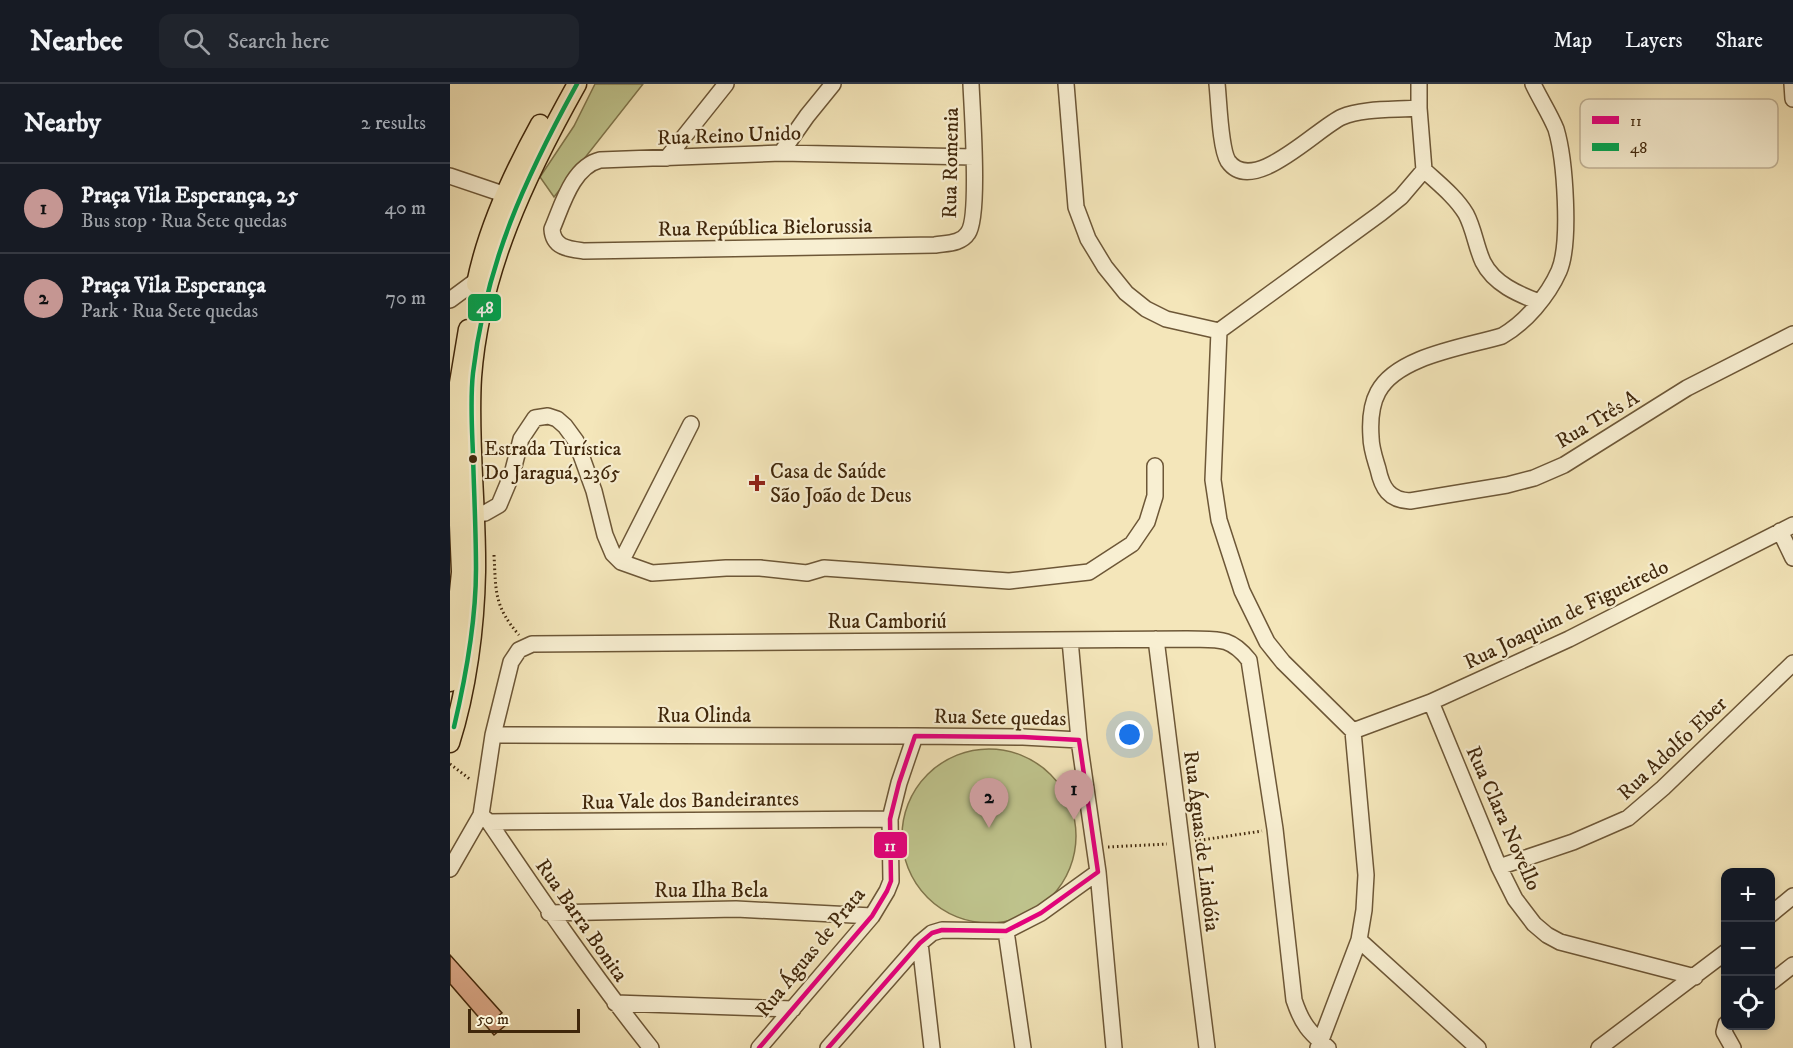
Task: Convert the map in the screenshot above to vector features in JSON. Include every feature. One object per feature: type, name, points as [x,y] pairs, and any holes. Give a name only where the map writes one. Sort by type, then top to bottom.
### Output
[{"type":"main road","points":[[451,676],[461,572],[461,515],[455,431],[457,395],[477,280],[491,232],[527,148],[565,84]]},
{"type":"main road","points":[[450,743],[462,695],[473,626],[476,572],[461,515],[472,385],[484,305],[510,218],[540,149],[577,84]]},
{"type":"street","points":[[667,158],[726,84]]},
{"type":"street","points":[[781,153],[833,84]]},
{"type":"street","name":"Rua Romenia","points":[[963,239],[970,231],[974,220],[971,84]]},
{"type":"street","points":[[1066,84],[1076,207],[1088,239],[1105,267],[1126,292],[1146,309],[1166,319],[1219,331],[1381,213],[1401,197],[1424,170]]},
{"type":"street","points":[[1217,84],[1223,146],[1227,160],[1242,171],[1251,171],[1279,160],[1343,116],[1419,108]]},
{"type":"street","points":[[1419,84],[1424,170],[1450,195],[1465,214],[1484,264],[1495,278],[1514,292],[1539,302],[1550,287],[1561,263],[1565,209],[1561,149],[1555,128],[1533,84]]},
{"type":"street","points":[[1792,84],[1793,99]]},
{"type":"street","name":"Rua Reino Unido","points":[[567,249],[557,244],[552,229],[574,181],[591,162],[600,159],[781,153],[974,156]]},
{"type":"street","points":[[450,176],[506,195]]},
{"type":"street","name":"Rua República Bielorussia","points":[[567,249],[584,251],[935,245],[953,243],[963,239]]},
{"type":"street","points":[[450,300],[477,280]]},
{"type":"street","name":"Rua Três A","points":[[1539,302],[1513,330],[1502,336],[1419,360],[1386,381],[1378,393],[1372,410],[1371,440],[1381,483],[1392,497],[1399,501],[1410,501],[1508,485],[1534,478],[1563,465],[1688,388],[1793,334]]},
{"type":"street","points":[[1219,331],[1213,480],[1219,520],[1242,591],[1267,642],[1283,662],[1353,731],[1366,875],[1364,910],[1359,940],[1322,1046],[1306,1028],[1294,1000],[1275,829]]},
{"type":"street","points":[[461,515],[489,512],[499,505],[512,474],[521,440],[535,418],[548,416],[557,419],[565,426],[576,441],[594,491],[605,535],[613,554],[621,562],[652,573],[726,568],[807,573],[824,568],[1009,581],[1081,574],[1097,567],[1132,544],[1148,522],[1155,496],[1155,466]]},
{"type":"street","points":[[621,562],[691,424]]},
{"type":"street","points":[[1787,528],[1793,558]]},
{"type":"street","name":"Rua Joaquim de Figueiredo","points":[[1353,731],[1431,702],[1569,639],[1787,528]]},
{"type":"street","name":"Rua Camboriú","points":[[524,648],[1156,639],[1231,642],[1249,660],[1275,829]]},
{"type":"street","name":"Rua Águas de Lindóia","points":[[1156,639],[1207,1048]]},
{"type":"street","points":[[1070,640],[1079,740]]},
{"type":"street","points":[[450,869],[485,818],[485,790],[493,735],[511,662],[524,648]]},
{"type":"street","name":"Rua Adolfo Eber","points":[[1499,867],[1573,842],[1628,818],[1663,788],[1793,663]]},
{"type":"street","name":"Rua Clara Novello","points":[[1431,702],[1499,867],[1515,899],[1534,924],[1560,942],[1695,977]]},
{"type":"street","name":"Rua Olinda","points":[[493,735],[915,736]]},
{"type":"street","name":"Rua Sete quedas","points":[[891,881],[890,819],[915,736],[1079,740],[1098,872]]},
{"type":"street","name":"Rua Vale dos Bandeirantes","points":[[485,818],[890,819]]},
{"type":"street","name":"Rua Barra Bonita","points":[[485,818],[549,913],[651,1048]]},
{"type":"street","points":[[828,1048],[841,1041],[920,943],[932,933],[942,930],[1006,931],[1041,913],[1098,872]]},
{"type":"street","points":[[1098,872],[1114,1048]]},
{"type":"street","name":"Rua Águas de Prata","points":[[759,1048],[872,916],[891,881]]},
{"type":"street","points":[[1775,911],[1793,896]]},
{"type":"street","name":"Rua Ilha Bela","points":[[549,913],[736,909],[872,916]]},
{"type":"street","points":[[1006,931],[1023,1048]]},
{"type":"street","points":[[1359,940],[1478,1048]]},
{"type":"street","points":[[920,943],[932,1048]]},
{"type":"street","points":[[1605,1047],[1721,955]]},
{"type":"street","points":[[1775,979],[1793,965]]},
{"type":"street","points":[[615,1003],[793,1009]]},
{"type":"street","points":[[1724,1030],[1733,1048]]},
{"type":"path","points":[[494,555],[496,592],[502,613],[524,648]]},
{"type":"path","points":[[450,764],[485,790]]},
{"type":"path","points":[[1094,848],[1180,844],[1275,829]]},
{"type":"green space","points":[[595,84],[643,84],[554,197],[540,177],[574,126]]},
{"type":"green space","points":[[989,749],[1022,756],[1037,764],[1050,775],[1061,788],[1069,803],[1076,836],[1069,869],[1061,884],[1050,897],[1037,908],[1022,916],[989,923],[956,916],[941,908],[928,897],[917,884],[909,869],[902,836],[909,803],[917,788],[928,775],[941,764],[956,756]]},
{"type":"building","points":[[450,955],[502,1013],[498,1016],[506,1025],[494,1035],[450,984]]},
{"type":"transit line","name":"48","points":[[454,727],[469,649],[476,589],[471,404],[479,333],[487,295],[510,223],[540,154],[577,84]]},
{"type":"transit line","name":"11","points":[[759,1048],[872,916],[887,891],[891,881],[890,819],[915,736],[1079,740],[1098,872],[1041,913],[1006,931],[942,930],[932,933],[920,943],[828,1048]]},
{"type":"place","name":"Estrada Turística Do Jaraguá, 2365","points":[[473,459]]},
{"type":"place","name":"Casa de Saúde São João de Deus","points":[[757,483]]},
{"type":"place","name":"Praça Vila Esperança, 25","points":[[1074,820]]},
{"type":"place","name":"Praça Vila Esperança","points":[[989,828]]}]
